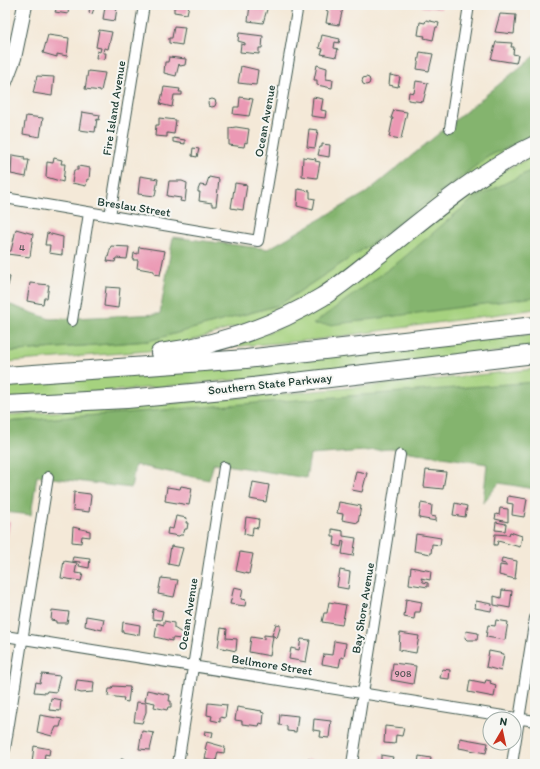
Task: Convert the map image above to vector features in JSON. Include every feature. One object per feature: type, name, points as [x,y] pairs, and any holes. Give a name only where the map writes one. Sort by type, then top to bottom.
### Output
[{"type":"highway","points":[[81,371],[211,343],[253,330],[289,315],[343,282],[475,179],[500,163],[535,145]]},
{"type":"highway","points":[[181,362],[245,352],[535,316]]},
{"type":"highway","points":[[5,376],[181,362],[261,358],[535,326]]},
{"type":"highway","name":"Southern State Parkway","points":[[5,405],[127,399],[535,354]]},
{"type":"street","points":[[5,82],[14,58],[25,5]]},
{"type":"street","name":"Fire Island Avenue","points":[[110,216],[144,5]]},
{"type":"street","name":"Ocean Avenue","points":[[258,240],[298,5]]},
{"type":"street","points":[[450,128],[469,5]]},
{"type":"street","name":"Breslau Street","points":[[5,198],[258,240]]},
{"type":"street","points":[[72,321],[89,212]]},
{"type":"street","name":"Bay Shore Avenue","points":[[352,764],[400,455]]},
{"type":"street","name":"Ocean Avenue","points":[[178,764],[224,467]]},
{"type":"street","points":[[5,749],[48,477]]},
{"type":"street","points":[[520,711],[535,618]]},
{"type":"street","name":"Bellmore Street","points":[[5,636],[482,712]]},
{"type":"street","name":"Bellmore Street","points":[[522,719],[535,721]]},
{"type":"street","points":[[512,764],[514,751]]},
{"type":"green space","points":[[535,55],[535,135],[489,156],[368,246],[279,305],[148,341],[5,352],[5,303],[50,319],[160,314],[173,237],[268,249],[366,193]]},
{"type":"green space","points":[[535,135],[535,141],[305,306],[160,350],[5,362],[5,352],[148,341],[279,305],[368,246],[489,156]]},
{"type":"green space","points":[[535,155],[535,309],[314,340],[229,347],[279,328],[487,179]]},
{"type":"green space","points":[[532,170],[535,171],[535,297],[330,325],[313,324],[401,260],[473,199]]},
{"type":"green space","points":[[535,334],[535,348],[402,363],[138,389],[5,399],[5,384]]},
{"type":"green space","points":[[535,369],[535,382],[518,384],[5,422],[5,415],[270,395]]},
{"type":"green space","points":[[535,382],[535,489],[499,483],[483,503],[487,464],[391,449],[310,455],[306,478],[214,463],[209,480],[135,465],[131,488],[37,476],[31,515],[5,512],[5,422]]},
{"type":"building","points":[[58,5],[69,5],[68,14],[55,12]]},
{"type":"building","points":[[114,5],[114,8],[117,8],[115,21],[103,19],[105,7],[95,6],[92,14],[89,13],[90,6]]},
{"type":"building","points":[[177,5],[189,5],[187,14],[174,12],[174,7],[177,7]]},
{"type":"building","points":[[250,5],[268,6],[263,23],[248,21]]},
{"type":"building","points":[[326,5],[341,6],[343,8],[339,25],[326,23],[328,11],[326,10]]},
{"type":"building","points":[[423,5],[441,5],[441,9],[422,7]]},
{"type":"building","points":[[500,14],[516,15],[514,34],[495,32]]},
{"type":"building","points":[[426,20],[439,23],[438,27],[436,27],[433,40],[424,38],[425,36],[418,35],[420,22],[425,23]]},
{"type":"building","points":[[174,26],[185,27],[182,45],[169,43],[169,38],[172,38]]},
{"type":"building","points":[[99,30],[112,32],[108,49],[104,48],[103,53],[106,53],[105,59],[96,58],[97,51],[100,52],[101,48],[96,47]]},
{"type":"building","points":[[239,33],[263,36],[262,48],[259,48],[259,54],[240,52],[241,44],[245,45],[245,43],[238,41]]},
{"type":"building","points":[[48,35],[69,38],[67,56],[57,54],[57,57],[43,53]]},
{"type":"building","points":[[322,35],[340,39],[339,43],[335,42],[334,48],[338,49],[336,57],[321,54],[323,49],[319,48]]},
{"type":"building","points":[[496,42],[512,43],[511,47],[514,47],[513,54],[518,55],[516,63],[491,59]]},
{"type":"building","points":[[420,52],[433,54],[429,71],[417,69]]},
{"type":"building","points":[[169,57],[186,59],[185,65],[180,66],[179,64],[176,76],[164,73],[165,62],[168,62]]},
{"type":"building","points":[[317,65],[327,68],[326,79],[333,80],[332,88],[317,85],[317,80],[314,80]]},
{"type":"building","points":[[241,66],[258,70],[256,85],[238,83]]},
{"type":"building","points":[[88,71],[105,73],[101,91],[85,89]]},
{"type":"building","points":[[390,75],[400,77],[398,87],[389,85]]},
{"type":"building","points":[[37,76],[54,77],[52,96],[33,93]]},
{"type":"building","points":[[366,77],[369,78],[369,84],[366,85],[363,84],[362,81],[363,78]]},
{"type":"building","points":[[416,81],[428,83],[423,102],[408,100],[409,92],[414,93]]},
{"type":"building","points":[[164,87],[180,89],[179,92],[182,92],[182,95],[174,95],[172,107],[160,104]]},
{"type":"building","points":[[240,97],[253,99],[249,116],[233,114],[234,107],[239,107]]},
{"type":"building","points":[[313,97],[323,99],[321,110],[326,111],[325,118],[311,116]]},
{"type":"building","points":[[212,99],[215,100],[215,106],[212,107],[209,106],[208,103],[209,100]]},
{"type":"building","points":[[394,110],[407,112],[401,139],[389,137],[393,118],[391,118]]},
{"type":"building","points":[[82,112],[100,115],[99,120],[97,119],[95,132],[79,130]]},
{"type":"building","points":[[26,116],[43,118],[40,137],[23,134]]},
{"type":"building","points":[[159,118],[176,120],[174,134],[167,133],[167,137],[155,136],[156,125],[159,125]]},
{"type":"building","points":[[236,127],[249,129],[247,143],[245,142],[244,147],[229,145],[229,128]]},
{"type":"building","points":[[309,129],[318,130],[315,148],[307,147]]},
{"type":"building","points":[[173,138],[185,140],[185,144],[173,142]]},
{"type":"building","points":[[322,144],[330,145],[329,157],[318,155]]},
{"type":"building","points":[[193,148],[199,149],[197,157],[192,156]]},
{"type":"building","points":[[12,155],[25,157],[24,160],[29,160],[26,177],[11,174]]},
{"type":"building","points":[[303,157],[316,159],[315,161],[320,162],[317,178],[302,176]]},
{"type":"building","points":[[54,158],[62,160],[61,164],[65,164],[63,182],[46,177],[47,162],[53,163]]},
{"type":"building","points":[[78,166],[90,168],[89,180],[87,179],[86,186],[72,183],[74,170],[78,170]]},
{"type":"building","points":[[140,176],[158,179],[155,196],[138,194]]},
{"type":"building","points":[[209,177],[219,179],[216,206],[212,206],[212,203],[199,201],[200,192],[198,192],[198,190],[200,185],[206,186]]},
{"type":"building","points":[[169,181],[182,181],[187,183],[185,202],[180,201],[181,198],[167,196]]},
{"type":"building","points":[[235,183],[247,185],[243,210],[231,208]]},
{"type":"building","points":[[298,189],[310,191],[310,198],[315,199],[313,210],[297,206]]},
{"type":"building","points":[[16,229],[33,234],[30,257],[7,254],[8,251],[11,251]]},
{"type":"building","points":[[47,233],[63,237],[62,255],[49,253],[50,245],[45,245]]},
{"type":"building","points":[[111,246],[129,247],[127,259],[116,258],[115,262],[107,261]]},
{"type":"building","points":[[139,247],[165,251],[160,275],[154,274],[154,271],[137,268],[138,260],[133,260],[134,253],[138,254]]},
{"type":"building","points":[[5,276],[10,277],[8,286],[5,286]]},
{"type":"building","points":[[30,283],[49,285],[47,298],[44,298],[43,304],[27,301]]},
{"type":"building","points":[[106,287],[120,288],[118,308],[104,306]]},
{"type":"building","points":[[426,470],[446,472],[443,489],[424,487]]},
{"type":"building","points":[[356,471],[367,473],[362,492],[352,490]]},
{"type":"building","points":[[253,482],[269,485],[266,502],[250,499]]},
{"type":"building","points":[[181,486],[192,488],[189,505],[165,501],[167,487],[180,489]]},
{"type":"building","points":[[74,492],[90,494],[89,512],[73,510]]},
{"type":"building","points":[[508,496],[527,499],[524,517],[512,515],[513,504],[507,503]]},
{"type":"building","points":[[339,502],[361,506],[358,523],[342,520],[343,514],[337,513]]},
{"type":"building","points":[[421,503],[432,505],[431,516],[436,517],[436,521],[419,518]]},
{"type":"building","points":[[455,503],[467,506],[465,517],[453,515]]},
{"type":"building","points":[[500,508],[508,509],[508,522],[495,519],[496,514],[499,515]]},
{"type":"building","points":[[176,516],[187,518],[187,529],[185,529],[183,535],[179,536],[167,534],[168,528],[173,529]]},
{"type":"building","points":[[246,517],[259,519],[258,528],[253,527],[252,536],[244,534]]},
{"type":"building","points":[[5,521],[10,522],[7,539],[5,539]]},
{"type":"building","points":[[496,522],[506,524],[505,531],[495,530]]},
{"type":"building","points":[[73,527],[90,531],[90,537],[82,536],[81,543],[72,542]]},
{"type":"building","points":[[332,529],[343,531],[343,536],[356,538],[353,556],[342,554],[344,542],[342,541],[341,547],[334,545],[335,537],[332,537]]},
{"type":"building","points":[[510,532],[522,536],[520,547],[498,541],[497,545],[494,545],[495,534],[509,535]]},
{"type":"building","points":[[416,534],[441,538],[440,545],[432,544],[431,554],[414,551]]},
{"type":"building","points":[[171,546],[183,548],[178,566],[168,564]]},
{"type":"building","points":[[240,552],[253,554],[249,574],[236,571]]},
{"type":"building","points":[[73,557],[90,559],[89,568],[79,566],[80,562],[72,561]]},
{"type":"building","points":[[502,558],[517,561],[515,579],[499,575],[500,565],[506,566],[506,564],[501,563]]},
{"type":"building","points":[[64,561],[77,563],[75,573],[83,574],[81,581],[61,578]]},
{"type":"building","points":[[411,567],[431,571],[430,580],[421,578],[423,582],[428,583],[428,587],[409,584]]},
{"type":"building","points":[[340,570],[350,572],[348,589],[337,587]]},
{"type":"building","points":[[161,578],[178,580],[174,597],[158,594]]},
{"type":"building","points":[[234,587],[243,589],[241,599],[246,600],[245,606],[230,604]]},
{"type":"building","points":[[502,590],[512,591],[510,608],[494,605],[494,596],[501,598]]},
{"type":"building","points":[[406,599],[422,602],[420,612],[415,612],[414,619],[404,617]]},
{"type":"building","points":[[476,601],[492,604],[491,611],[475,608]]},
{"type":"building","points":[[329,602],[346,605],[342,625],[322,622],[324,613],[327,613]]},
{"type":"building","points":[[153,609],[163,611],[161,620],[152,619]]},
{"type":"building","points":[[52,610],[69,612],[67,623],[56,623],[56,621],[51,620]]},
{"type":"building","points":[[86,616],[104,619],[102,630],[85,626]]},
{"type":"building","points":[[496,620],[508,622],[505,640],[486,637],[488,625],[495,626]]},
{"type":"building","points":[[164,621],[174,623],[174,628],[182,633],[182,639],[172,638],[172,641],[155,637],[157,623],[164,625]]},
{"type":"building","points":[[123,622],[140,625],[139,635],[122,632]]},
{"type":"building","points":[[276,624],[280,625],[277,638],[272,635]]},
{"type":"building","points":[[221,628],[227,629],[226,638],[237,639],[236,651],[218,647]]},
{"type":"building","points":[[466,631],[478,633],[477,640],[467,640],[465,638]]},
{"type":"building","points":[[400,633],[419,636],[416,653],[399,650]]},
{"type":"building","points":[[264,635],[273,636],[270,656],[249,652],[251,637],[264,639]]},
{"type":"building","points":[[301,639],[310,640],[306,662],[289,659],[291,648],[299,650]]},
{"type":"building","points":[[334,641],[346,643],[344,658],[341,657],[339,667],[322,664],[324,654],[332,655]]},
{"type":"building","points":[[489,651],[504,654],[501,671],[486,667]]},
{"type":"building","points":[[393,663],[416,666],[413,684],[391,680]]},
{"type":"building","points":[[442,669],[450,670],[449,679],[440,678]]},
{"type":"building","points":[[42,674],[60,676],[56,692],[34,692],[36,682],[40,683]]},
{"type":"building","points":[[77,680],[94,682],[93,692],[81,693],[75,691]]},
{"type":"building","points":[[470,680],[485,683],[486,680],[491,681],[490,683],[496,685],[494,697],[468,692]]},
{"type":"building","points":[[113,686],[130,687],[128,702],[123,701],[124,698],[108,696],[109,689],[112,689]]},
{"type":"building","points":[[147,690],[170,695],[169,701],[171,701],[171,707],[168,707],[167,710],[154,707],[155,703],[145,701]]},
{"type":"building","points":[[51,698],[61,700],[60,711],[49,710]]},
{"type":"building","points":[[137,702],[146,703],[146,712],[142,723],[134,722]]},
{"type":"building","points":[[208,703],[227,705],[225,718],[220,717],[220,722],[211,720],[212,716],[207,715]]},
{"type":"building","points":[[237,707],[262,711],[261,712],[264,713],[263,724],[260,723],[259,726],[242,724],[242,721],[235,720]]},
{"type":"building","points":[[280,714],[298,716],[296,732],[287,731],[287,726],[279,725]]},
{"type":"building","points":[[40,715],[62,719],[60,727],[56,727],[52,736],[37,732]]},
{"type":"building","points":[[314,719],[331,721],[329,738],[320,737],[321,731],[313,730]]},
{"type":"building","points":[[385,726],[404,728],[402,736],[396,735],[395,744],[384,743]]},
{"type":"building","points":[[142,731],[154,733],[150,750],[139,749]]},
{"type":"building","points":[[205,731],[213,732],[212,737],[204,735]]},
{"type":"building","points":[[460,738],[482,742],[482,751],[486,751],[486,753],[459,748]]},
{"type":"building","points":[[207,742],[225,747],[224,753],[218,752],[216,761],[205,759]]},
{"type":"building","points":[[34,746],[50,749],[49,755],[45,754],[44,759],[49,760],[48,764],[32,763]]},
{"type":"building","points":[[381,755],[393,757],[391,764],[381,764]]},
{"type":"building","points":[[419,756],[431,758],[430,764],[418,764]]},
{"type":"building","points":[[121,759],[145,763],[145,764],[120,764]]},
{"type":"building","points":[[308,759],[321,762],[320,764],[304,764]]}]
